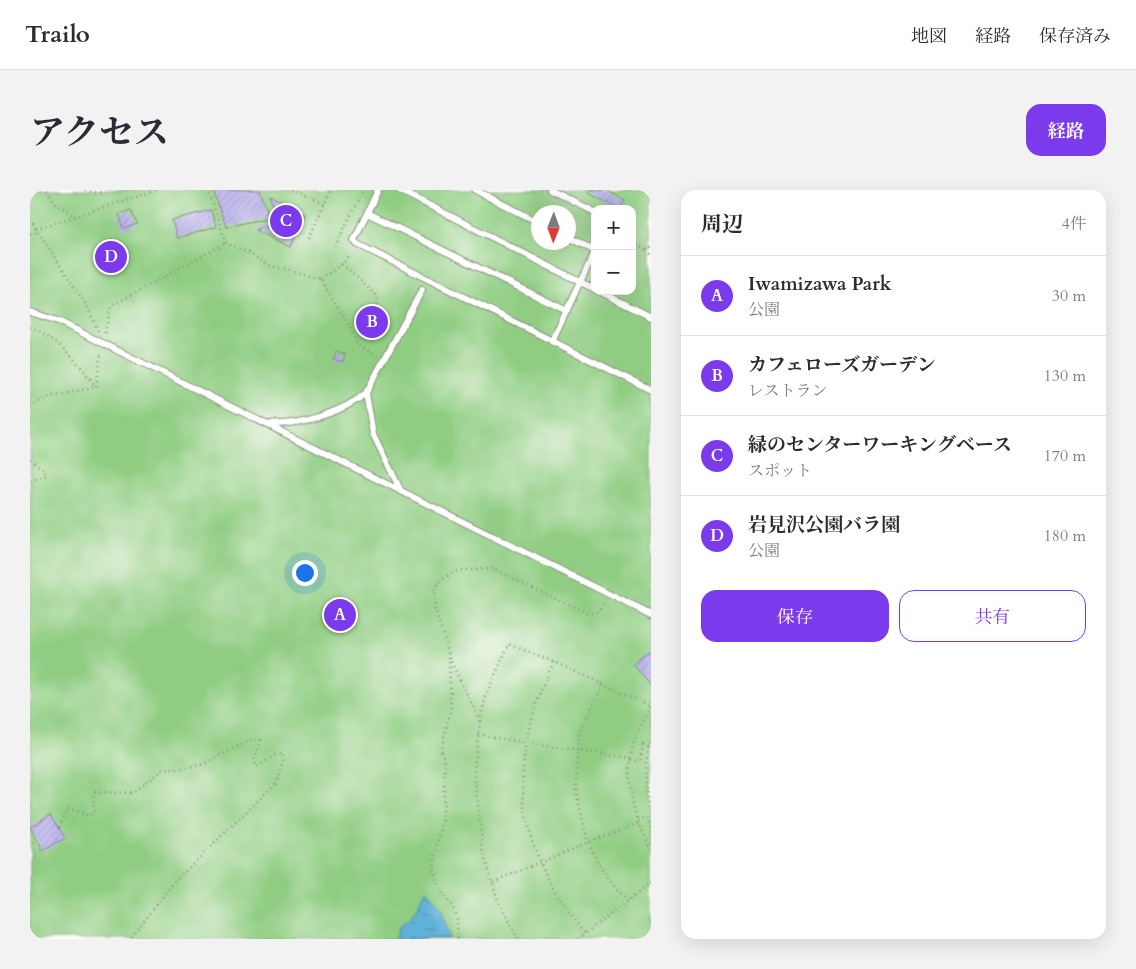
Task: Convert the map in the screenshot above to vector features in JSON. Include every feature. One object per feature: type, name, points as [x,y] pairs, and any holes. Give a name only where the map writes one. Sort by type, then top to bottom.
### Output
[{"type":"lane","points":[[378,190],[354,240],[357,244],[651,390]]},
{"type":"lane","points":[[399,190],[591,287]]},
{"type":"lane","points":[[475,190],[531,218]]},
{"type":"lane","points":[[550,190],[591,210]]},
{"type":"lane","points":[[367,213],[566,311]]},
{"type":"lane","points":[[576,242],[593,250]]},
{"type":"lane","points":[[552,342],[591,259]]},
{"type":"lane","points":[[267,424],[282,424],[341,409],[358,400],[366,393],[422,290]]},
{"type":"lane","points":[[607,295],[651,317]]},
{"type":"lane","points":[[30,312],[58,322],[651,615]]},
{"type":"lane","points":[[366,393],[373,434],[401,490]]},
{"type":"path","points":[[47,190],[54,201],[76,217]]},
{"type":"path","points":[[85,190],[89,192],[105,192],[110,190]]},
{"type":"path","points":[[30,234],[157,190]]},
{"type":"path","points":[[208,190],[226,242],[248,252],[270,266],[320,279],[342,313],[359,346],[383,359]]},
{"type":"path","points":[[291,190],[325,204]]},
{"type":"path","points":[[309,238],[331,190]]},
{"type":"path","points":[[335,247],[362,190]]},
{"type":"path","points":[[30,219],[88,308],[98,327],[102,344]]},
{"type":"path","points":[[96,387],[102,344],[110,309],[113,305],[226,242]]},
{"type":"path","points":[[636,245],[651,255]]},
{"type":"path","points":[[646,250],[651,248]]},
{"type":"path","points":[[320,279],[342,264],[351,255]]},
{"type":"path","points":[[342,264],[377,296],[378,303],[376,308]]},
{"type":"path","points":[[30,327],[56,341],[70,354],[96,387]]},
{"type":"path","points":[[30,406],[50,397],[96,387]]},
{"type":"path","points":[[30,459],[44,470],[47,475],[30,481]]},
{"type":"path","points":[[480,722],[467,698],[434,610],[434,589],[440,581],[452,573],[476,569],[493,569],[587,613],[594,614],[604,605],[609,594]]},
{"type":"path","points":[[518,939],[505,916],[484,857],[474,770],[478,734],[486,695],[509,644],[554,662],[651,706],[634,742],[631,759],[632,799],[641,832],[651,847]]},
{"type":"path","points":[[449,654],[451,709],[441,749],[445,762],[443,817],[433,869],[441,892],[453,908],[457,919],[458,939]]},
{"type":"path","points":[[554,662],[536,700],[525,743],[522,792],[532,844],[546,878],[584,934]]},
{"type":"path","points":[[603,685],[579,732],[576,792],[588,842],[599,865],[613,885],[628,900]]},
{"type":"path","points":[[478,734],[640,761],[643,745],[650,745],[645,789],[650,803],[651,814]]},
{"type":"path","points":[[59,827],[67,809],[88,816],[94,813],[93,797],[95,792],[133,793],[163,769],[178,769],[203,764],[249,741],[261,740],[254,761],[257,767],[275,755],[282,753],[283,761],[276,783],[174,882],[130,939]]},
{"type":"path","points":[[645,776],[651,776]]},
{"type":"path","points":[[493,882],[646,817],[651,829]]},
{"type":"path","points":[[30,846],[37,841]]},
{"type":"path","points":[[578,939],[651,883]]},
{"type":"green space","points":[[30,190],[651,190],[651,939],[30,939]]},
{"type":"water","points":[[427,890],[441,911],[449,939],[395,939],[399,927],[409,920]]},
{"type":"building","points":[[213,190],[260,190],[268,213],[273,214],[274,207],[270,196],[305,214],[291,247],[255,230],[269,224],[271,218],[226,227]]},
{"type":"building","points":[[590,190],[606,190],[625,200],[622,205],[612,205],[588,193]]},
{"type":"building","points":[[131,210],[137,224],[124,229],[119,214]]},
{"type":"building","points":[[211,210],[216,227],[177,238],[172,220]]},
{"type":"building","points":[[368,308],[384,315],[376,335],[360,329]]},
{"type":"building","points":[[336,351],[345,354],[343,362],[333,359]]},
{"type":"building","points":[[651,650],[651,686],[633,664]]},
{"type":"building","points":[[51,814],[65,838],[43,851],[30,827]]},
{"type":"place","name":"緑のセンターワーキングベース","points":[[286,221]]},
{"type":"place","name":"岩見沢公園バラ園","points":[[111,257]]},
{"type":"place","name":"カフェローズガーデン","points":[[372,322]]},
{"type":"place","name":"Iwamizawa Park","points":[[340,615]]}]
